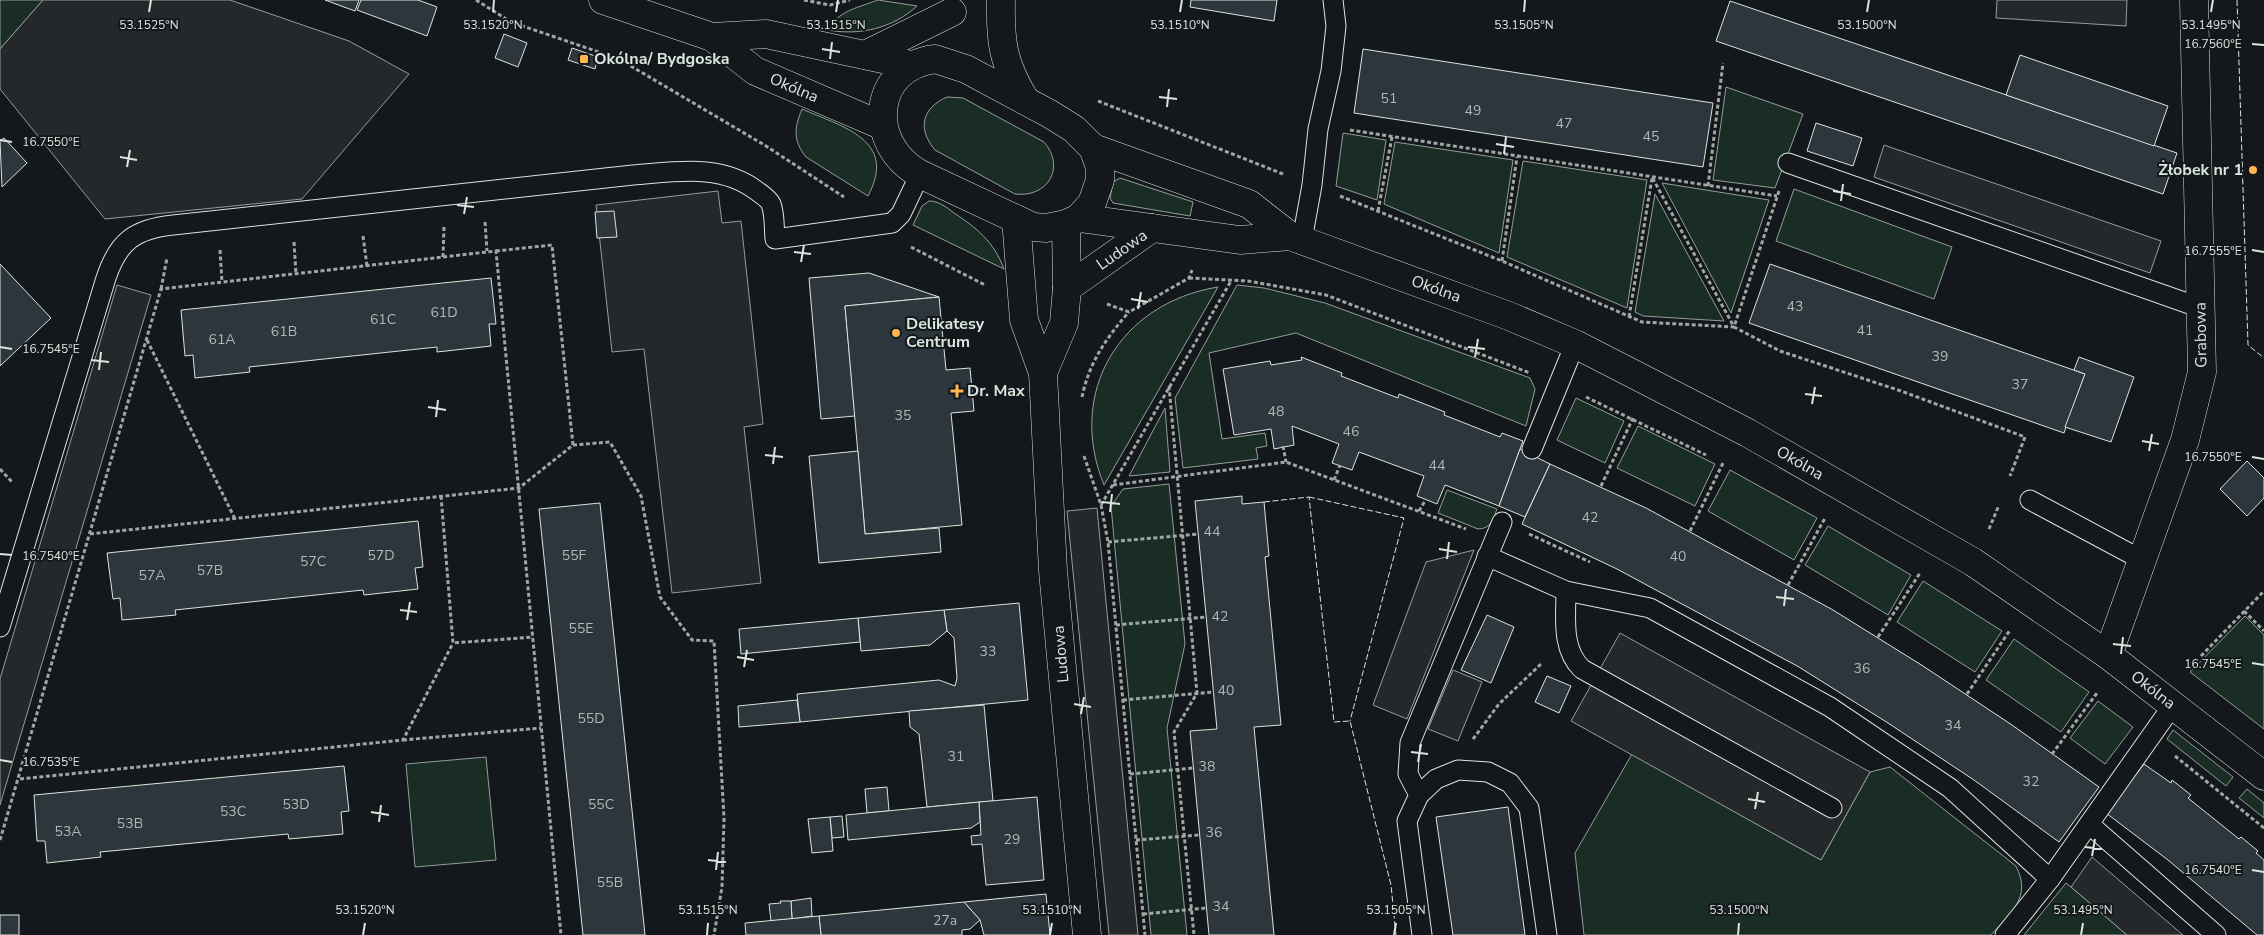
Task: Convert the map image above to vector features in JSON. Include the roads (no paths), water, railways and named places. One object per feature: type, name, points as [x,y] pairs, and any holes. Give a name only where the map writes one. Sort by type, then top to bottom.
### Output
[{"type":"street","name":"Okólna","points":[[603,0],[712,37],[754,71],[883,126],[887,141],[898,158],[909,168],[1016,219],[1040,228],[1056,227],[1072,221],[1152,228],[1240,240],[1296,238]]},
{"type":"street","points":[[1001,0],[1001,36],[1006,64],[1025,100]]},
{"type":"street","name":"Grabowa","points":[[2108,655],[2185,440],[2199,390],[2203,363],[2194,0]]},
{"type":"street","points":[[865,55],[954,6]]},
{"type":"street","points":[[883,126],[886,98],[892,85],[923,62],[954,6]]},
{"type":"street","name":"Okólna","points":[[712,37],[766,34],[865,55],[966,69],[1025,100],[1074,129],[1093,148],[1249,204],[1296,238],[1508,316],[1575,344],[1748,433],[1973,562],[2108,655],[2264,776]]},
{"type":"street","points":[[1072,221],[1092,203],[1100,180],[1100,167],[1093,148]]},
{"type":"street","name":"Ludowa","points":[[1016,219],[1024,320],[1044,372],[1053,570],[1087,935]]},
{"type":"street","name":"Ludowa","points":[[1044,372],[1064,323],[1072,221]]},
{"type":"street","name":"Ludowa","points":[[1067,288],[1152,228]]},
{"type":"lane","points":[[1296,238],[1312,185],[1318,129],[1330,71],[1336,26],[1333,0]]},
{"type":"lane","points":[[1788,163],[2201,308]]},
{"type":"lane","points":[[0,628],[106,278],[119,248],[134,234],[166,225],[633,175],[693,171],[724,174],[748,184],[764,197],[771,204],[775,239],[892,223],[901,214],[920,174]]},
{"type":"lane","points":[[1532,449],[1575,344]]},
{"type":"lane","points":[[2030,500],[2142,560]]},
{"type":"lane","points":[[1419,795],[1408,774],[1410,743],[1502,522]]},
{"type":"lane","points":[[1490,547],[1566,591],[1650,608],[1830,708],[1950,788],[2050,879]]},
{"type":"lane","points":[[1566,591],[1568,646],[1576,664],[1588,673],[1832,808]]},
{"type":"lane","points":[[2005,935],[2050,879],[2173,705]]},
{"type":"lane","points":[[1422,935],[1407,821],[1419,795],[1436,779],[1458,770],[1488,772],[1510,783],[1529,808],[1547,935]]},
{"type":"lane","points":[[2089,824],[2216,935]]},
{"type":"place","name":"Okólna/ Bydgoska","points":[[584,59]]},
{"type":"place","name":"Żłobek nr 1","points":[[2253,170]]},
{"type":"place","name":"Delikatesy Centrum","points":[[896,333]]},
{"type":"place","name":"Dr. Max","points":[[957,391]]}]
